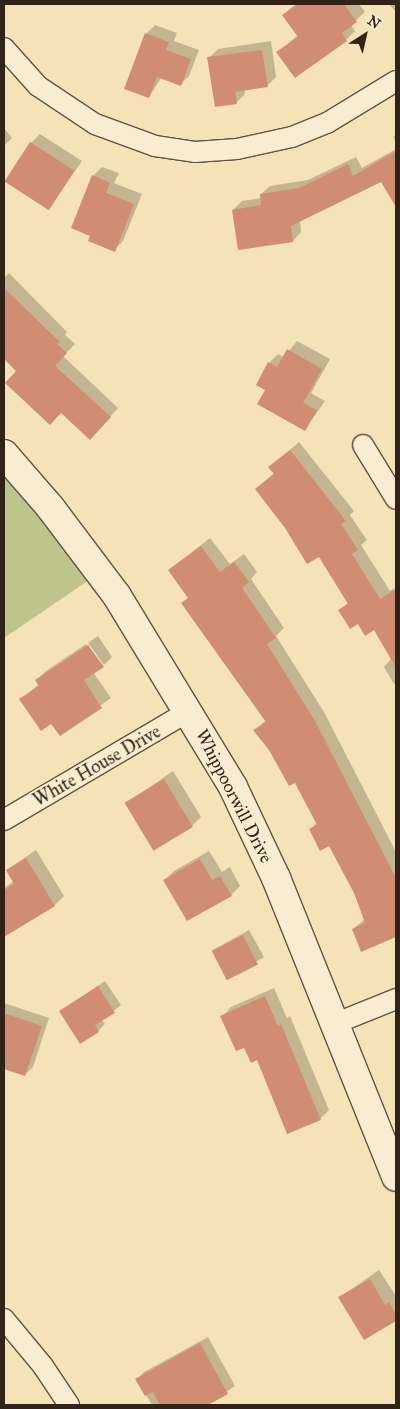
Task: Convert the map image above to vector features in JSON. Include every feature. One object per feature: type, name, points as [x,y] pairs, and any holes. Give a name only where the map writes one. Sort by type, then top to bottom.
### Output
[{"type":"street","points":[[4,48],[38,86],[95,124],[155,146],[195,152],[251,147],[292,137],[342,115],[396,81]]},
{"type":"street","points":[[363,445],[396,499]]},
{"type":"street","name":"Whippoorwill Drive","points":[[4,454],[111,588],[189,711],[253,827],[396,1177]]},
{"type":"street","name":"White House Drive","points":[[4,820],[189,711]]},
{"type":"street","points":[[334,1024],[396,1000]]},
{"type":"street","points":[[4,1319],[43,1366],[69,1405]]},
{"type":"green space","points":[[4,476],[92,578],[4,638]]},
{"type":"building","points":[[298,4],[344,4],[357,22],[342,33],[347,41],[295,78],[276,52],[298,37],[282,15]]},
{"type":"building","points":[[145,33],[169,42],[166,50],[191,59],[181,86],[157,77],[149,98],[124,89]]},
{"type":"building","points":[[262,50],[268,87],[235,92],[237,104],[215,107],[207,57]]},
{"type":"building","points":[[30,142],[74,171],[49,210],[4,181]]},
{"type":"building","points":[[396,151],[396,207],[381,182],[291,226],[293,242],[238,250],[232,210],[261,205],[260,194],[299,188],[348,164],[353,176]]},
{"type":"building","points":[[92,175],[110,183],[106,193],[134,204],[115,252],[88,241],[90,236],[71,228]]},
{"type":"building","points":[[4,288],[60,342],[57,344],[67,353],[55,366],[111,417],[90,440],[61,413],[50,425],[5,383],[16,371],[4,359]]},
{"type":"building","points":[[287,349],[322,369],[303,403],[317,410],[305,431],[257,404],[265,390],[256,385],[268,362],[277,367]]},
{"type":"building","points":[[290,450],[346,521],[341,524],[358,550],[352,554],[380,599],[396,589],[396,668],[374,630],[365,636],[358,624],[350,629],[338,610],[348,604],[319,557],[307,564],[285,528],[255,489],[274,474],[268,467]]},
{"type":"building","points":[[201,546],[220,572],[234,562],[249,582],[242,588],[276,638],[267,644],[315,721],[396,878],[396,937],[361,952],[352,929],[365,923],[354,893],[329,846],[320,851],[309,829],[317,825],[295,783],[289,786],[269,750],[253,730],[266,722],[181,603],[188,598],[168,570]]},
{"type":"building","points":[[88,645],[104,667],[84,680],[102,708],[60,736],[51,724],[41,731],[19,699],[39,686],[35,680]]},
{"type":"building","points":[[164,779],[193,827],[153,851],[125,803]]},
{"type":"building","points":[[26,858],[55,906],[4,937],[4,890],[14,884],[6,870]]},
{"type":"building","points":[[200,859],[212,880],[220,876],[232,896],[187,921],[163,880]]},
{"type":"building","points":[[243,935],[258,964],[227,980],[212,951]]},
{"type":"building","points":[[98,986],[115,1013],[95,1025],[99,1032],[80,1044],[59,1011]]},
{"type":"building","points":[[265,996],[278,1026],[281,1024],[321,1120],[287,1134],[257,1060],[251,1063],[244,1048],[236,1051],[220,1016]]},
{"type":"building","points":[[4,1013],[42,1026],[25,1076],[4,1069]]},
{"type":"building","points":[[370,1279],[385,1305],[389,1302],[396,1314],[396,1321],[364,1340],[338,1297]]},
{"type":"building","points":[[200,1343],[228,1394],[208,1405],[160,1405],[153,1392],[145,1396],[135,1379]]}]
